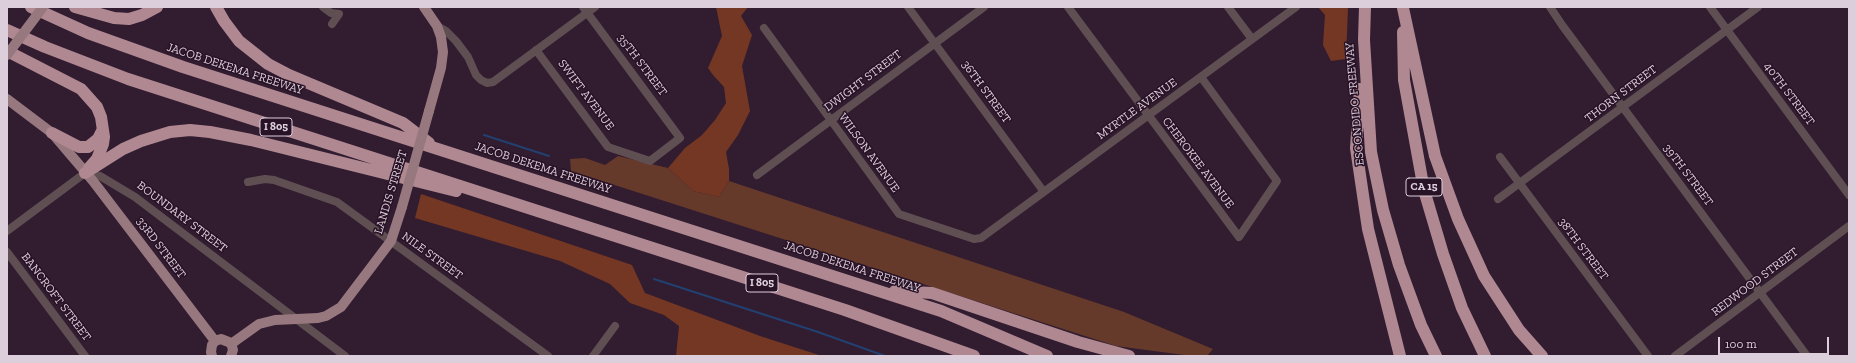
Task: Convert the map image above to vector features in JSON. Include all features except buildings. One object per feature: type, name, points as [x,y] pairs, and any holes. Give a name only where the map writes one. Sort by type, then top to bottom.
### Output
[{"type":"highway","name":"JACOB DEKEMA FREEWAY","points":[[31,7],[88,33],[183,67],[941,311],[1047,356]]},
{"type":"highway","points":[[75,7],[114,18],[129,19],[142,15],[157,7]]},
{"type":"highway","points":[[216,7],[224,21],[239,40],[268,64],[403,124],[436,148]]},
{"type":"highway","name":"ESCONDIDO FREEWAY","points":[[1365,7],[1364,40],[1371,152],[1382,210],[1399,265],[1421,325],[1436,356]]},
{"type":"highway","points":[[1403,7],[1435,156],[1458,219],[1484,276],[1519,330],[1542,356]]},
{"type":"highway","name":"CA 15","points":[[1403,7],[1404,80],[1424,190],[1443,254],[1462,308],[1485,356]]},
{"type":"highway","name":"I 805","points":[[7,30],[45,47],[128,79],[845,310],[974,356]]},
{"type":"highway","points":[[1364,40],[1356,148],[1368,229],[1400,356]]},
{"type":"highway","points":[[7,51],[81,89],[97,107],[102,128],[103,144],[97,159],[85,173]]},
{"type":"highway","points":[[52,133],[79,146],[88,147],[98,139],[102,128]]},
{"type":"highway","points":[[85,173],[123,149],[155,136],[183,131],[210,132],[251,140],[549,214]]},
{"type":"highway","points":[[876,290],[932,293],[1078,342],[1129,356]]},
{"type":"main road","points":[[7,55],[43,7]]},
{"type":"main road","points":[[424,7],[437,26]]},
{"type":"main road","name":"LANDIS STREET","points":[[231,344],[259,324],[274,320],[318,318],[326,316],[341,307],[391,241],[441,68],[443,52],[441,37],[437,26]]},
{"type":"main road","points":[[7,99],[52,133],[85,173]]},
{"type":"main road","name":"33RD STREET","points":[[85,173],[116,210],[215,341]]},
{"type":"main road","points":[[212,356],[211,349],[215,341],[224,339],[231,344],[233,350],[231,356]]},
{"type":"street","points":[[323,7],[331,13],[339,14],[332,24]]},
{"type":"street","points":[[437,26],[452,36],[468,57],[476,75],[481,80],[488,82],[499,79],[585,10],[595,7]]},
{"type":"street","name":"36TH STREET","points":[[908,7],[1044,192]]},
{"type":"street","name":"DWIGHT STREET","points":[[757,175],[984,7]]},
{"type":"street","name":"CHEROKEE AVENUE","points":[[1068,7],[1239,237],[1277,181],[1201,77]]},
{"type":"street","points":[[1228,7],[1252,39]]},
{"type":"street","name":"MYRTLE AVENUE","points":[[899,214],[974,239],[981,238],[1296,7]]},
{"type":"street","name":"39TH STREET","points":[[1550,7],[1807,356]]},
{"type":"street","name":"40TH STREET","points":[[1710,7],[1849,194]]},
{"type":"street","name":"THORN STREET","points":[[1498,199],[1758,7]]},
{"type":"street","name":"35TH STREET","points":[[585,10],[680,138]]},
{"type":"street","name":"WILSON AVENUE","points":[[764,28],[899,214]]},
{"type":"street","name":"SWIFT AVENUE","points":[[536,50],[608,147],[650,161],[680,138]]},
{"type":"street","name":"38TH STREET","points":[[1500,157],[1648,356]]},
{"type":"street","points":[[7,231],[85,173]]},
{"type":"street","name":"BOUNDARY STREET","points":[[85,173],[100,176],[135,197],[345,356]]},
{"type":"street","name":"NILE STREET","points":[[248,182],[265,179],[274,180],[337,202],[548,356]]},
{"type":"street","name":"REDWOOD STREET","points":[[1675,356],[1849,226]]},
{"type":"street","name":"BANCROFT STREET","points":[[7,252],[85,356]]},
{"type":"street","points":[[593,356],[615,326]]},
{"type":"shaded area","points":[[716,7],[748,7],[741,16],[752,35],[742,66],[750,111],[738,135],[726,152],[729,169],[729,181],[719,197],[693,191],[668,168],[685,148],[702,135],[715,120],[726,103],[724,87],[708,68],[722,36]]},
{"type":"shaded area","points":[[1318,7],[1348,7],[1346,59],[1331,61],[1323,45],[1325,15]]},
{"type":"shaded area","points":[[618,156],[668,168],[693,191],[719,197],[729,181],[1124,312],[1213,349],[1207,356],[1192,356],[1116,346],[571,171],[570,159],[585,158],[605,165]]},
{"type":"shaded area","points":[[421,194],[632,265],[645,293],[760,336],[822,356],[676,356],[679,326],[664,315],[630,303],[610,284],[560,261],[415,218]]},
{"type":"waterway","points":[[484,135],[549,156]]},
{"type":"waterway","points":[[654,279],[818,332],[885,356]]}]
